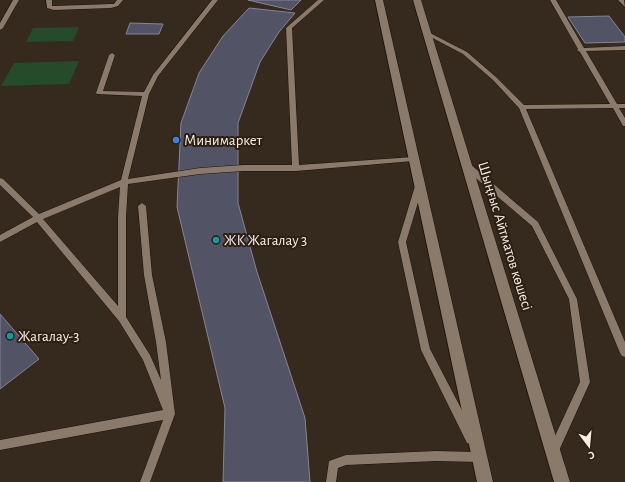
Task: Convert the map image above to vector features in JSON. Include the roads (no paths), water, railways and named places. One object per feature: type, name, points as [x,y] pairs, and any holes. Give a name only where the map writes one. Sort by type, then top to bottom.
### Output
[{"type":"main road","points":[[379,0],[485,482]]},
{"type":"main road","name":"Шыңғыс Айтматов көшесі","points":[[417,0],[562,482]]},
{"type":"lane","points":[[0,28],[16,0]]},
{"type":"lane","points":[[50,0],[49,7],[54,8],[111,6],[116,5],[120,0]]},
{"type":"lane","points":[[122,318],[122,217],[124,182],[146,94],[155,76],[215,0]]},
{"type":"lane","points":[[296,168],[289,28],[321,0]]},
{"type":"lane","points":[[561,0],[553,0],[580,50],[625,124]]},
{"type":"lane","points":[[621,0],[625,5]]},
{"type":"lane","points":[[428,34],[465,53],[495,79],[522,108],[625,353]]},
{"type":"lane","points":[[580,50],[625,48]]},
{"type":"lane","points":[[112,55],[99,93],[146,94]]},
{"type":"lane","points":[[522,108],[625,106]]},
{"type":"lane","points":[[0,238],[38,218],[124,182],[200,171],[243,168],[296,168],[413,158]]},
{"type":"lane","points":[[467,166],[535,224],[573,300],[585,382],[553,451]]},
{"type":"lane","points":[[0,181],[38,218],[122,318],[147,358],[170,414]]},
{"type":"lane","points":[[331,482],[333,465],[346,460],[436,456],[480,456],[426,350],[402,242],[419,186]]},
{"type":"lane","points":[[142,206],[148,275],[161,342],[170,414],[146,482]]},
{"type":"lane","points":[[0,445],[170,414]]},
{"type":"place","name":"Минимаркет","points":[[176,140]]},
{"type":"place","name":"ЖК Жагалау 3","points":[[216,240]]},
{"type":"place","name":"Жагалау-3","points":[[10,336]]}]
